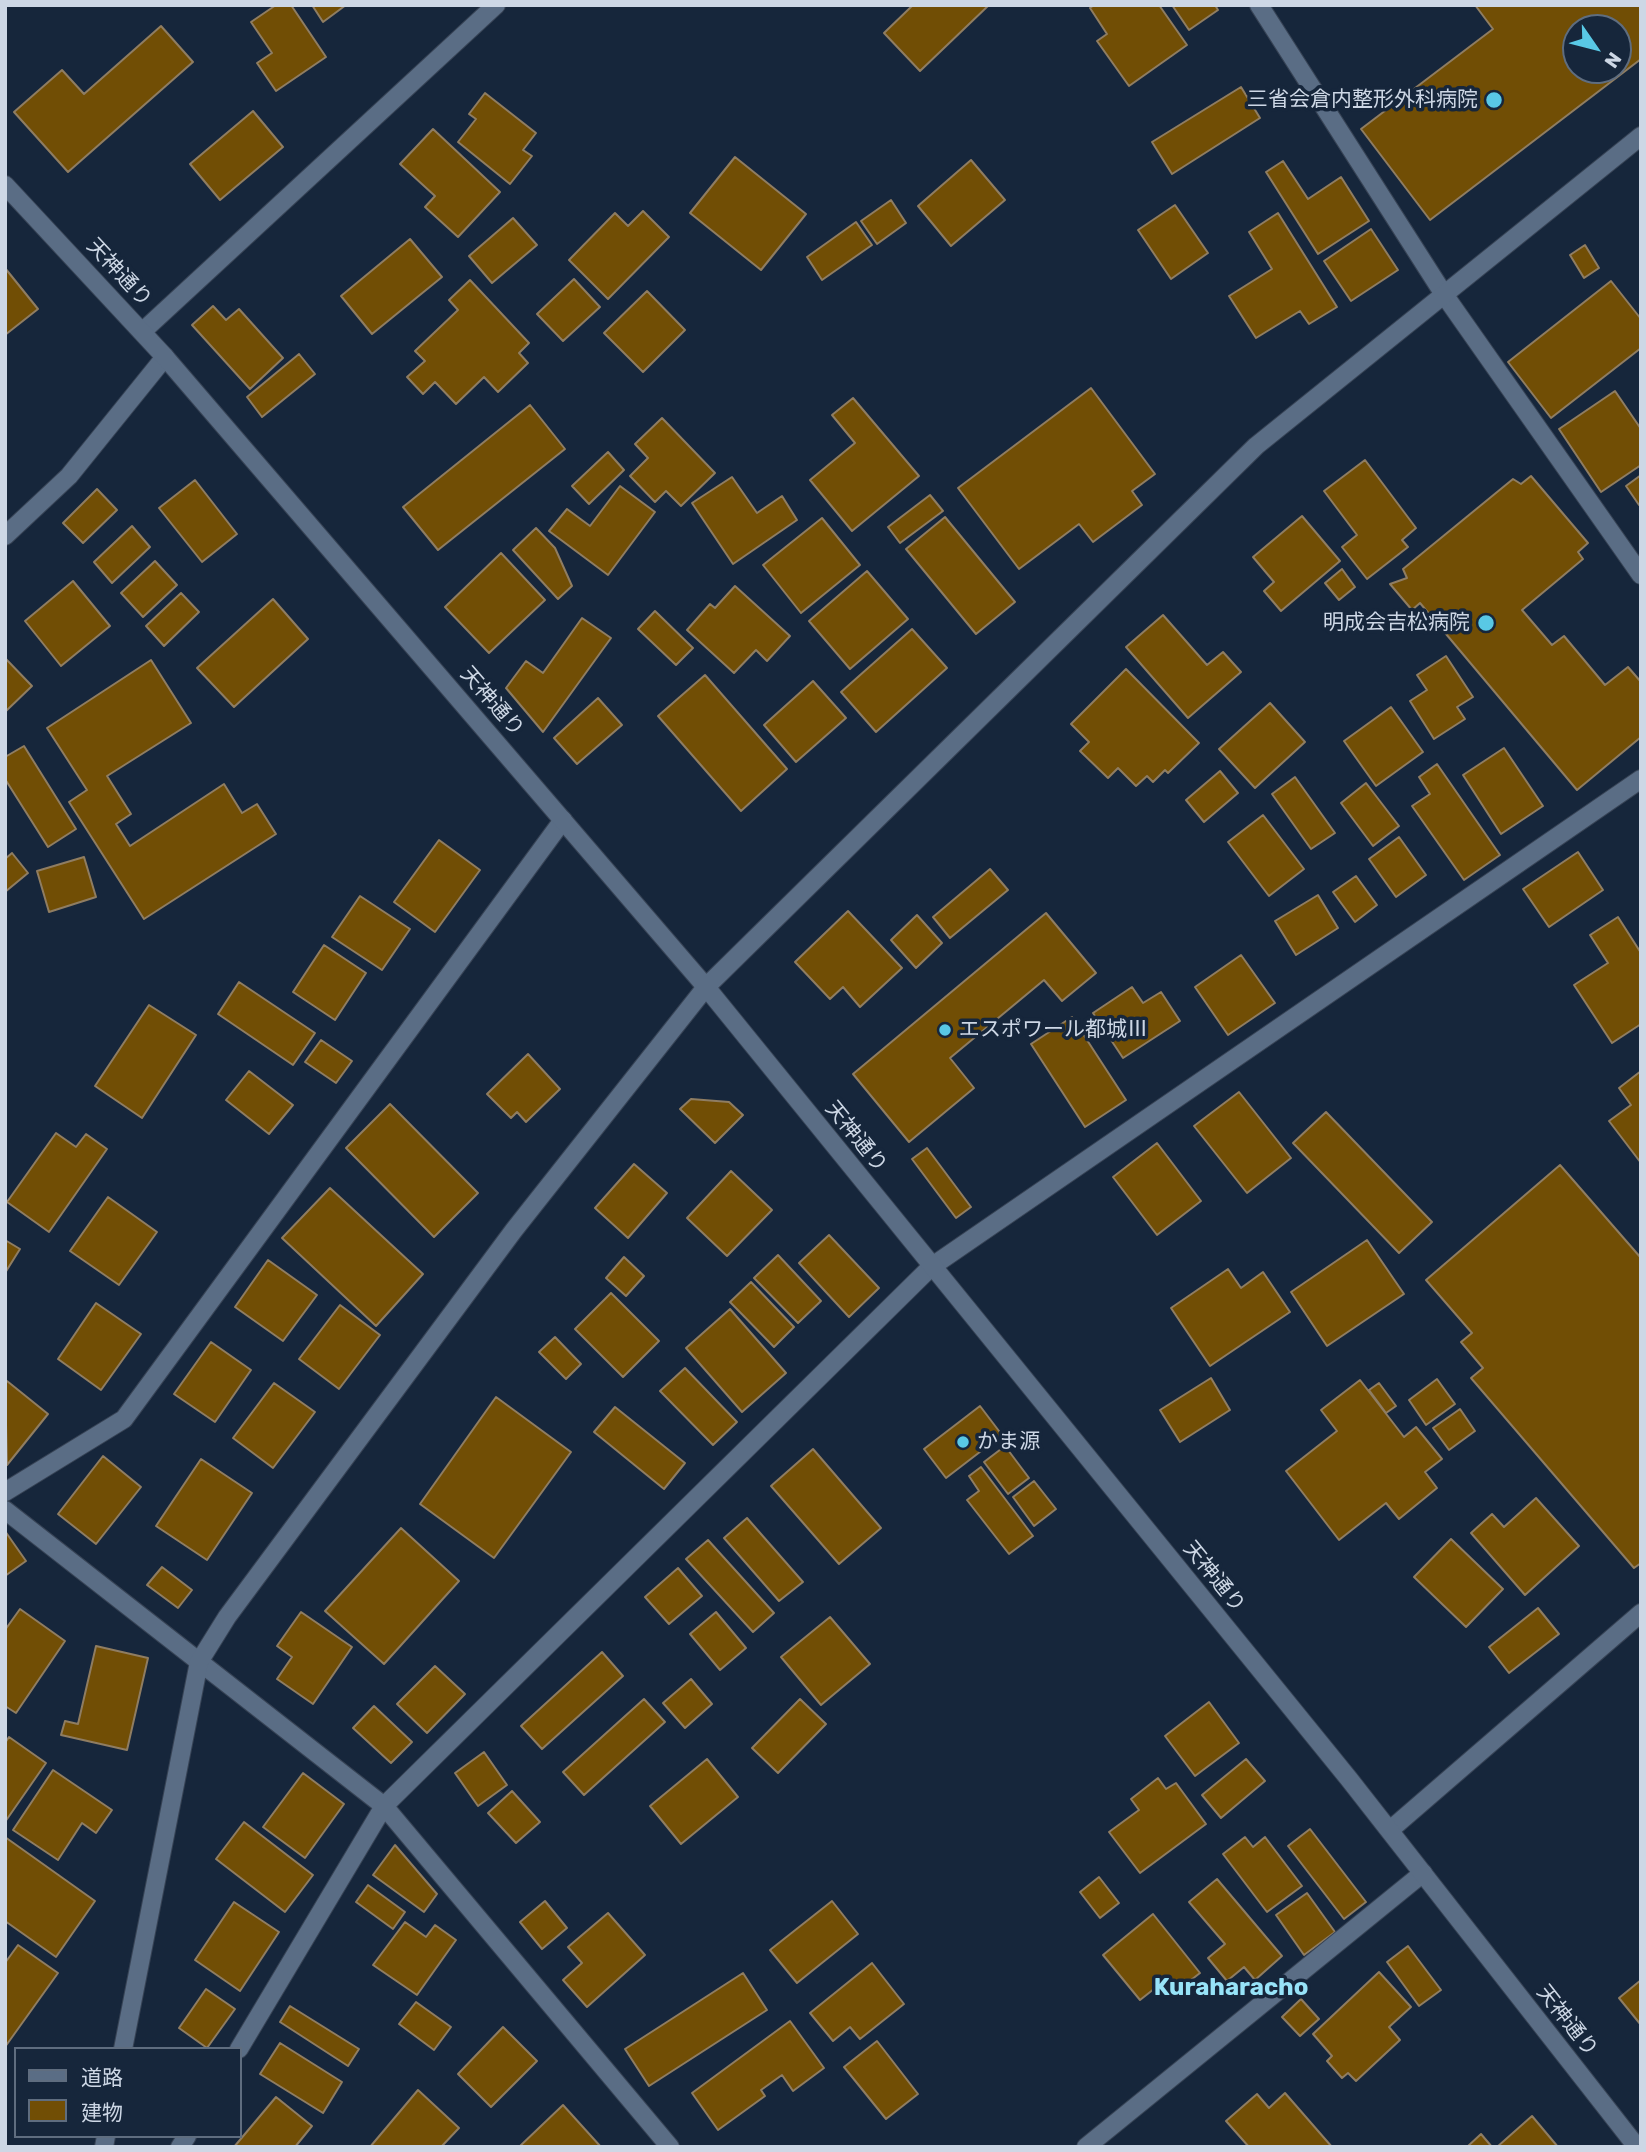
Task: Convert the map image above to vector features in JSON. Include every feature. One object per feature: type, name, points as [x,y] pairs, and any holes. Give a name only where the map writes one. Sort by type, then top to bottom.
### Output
[{"type":"street","points":[[143,331],[496,5]]},
{"type":"street","points":[[1259,5],[1443,293],[1641,575]]},
{"type":"street","points":[[123,2047],[199,1662],[227,1617],[514,1230],[706,986],[1256,446],[1641,136]]},
{"type":"street","name":"天神通り","points":[[5,185],[143,331],[706,986],[930,1267],[1390,1830],[1637,2147]]},
{"type":"street","points":[[5,536],[69,477],[165,357]]},
{"type":"street","points":[[240,2047],[384,1806],[930,1267],[1641,779]]},
{"type":"street","points":[[5,1492],[124,1419],[563,820]]},
{"type":"street","points":[[5,1510],[384,1806],[670,2147]]},
{"type":"street","points":[[1390,1830],[1641,1613]]},
{"type":"street","points":[[1086,2147],[1423,1873]]},
{"type":"building","points":[[276,5],[291,5],[326,57],[276,91],[257,63],[272,53],[251,22]]},
{"type":"building","points":[[312,5],[346,5],[323,22]]},
{"type":"building","points":[[913,5],[989,5],[920,71],[884,33]]},
{"type":"building","points":[[1094,5],[1159,5],[1187,45],[1129,86],[1097,41],[1107,34],[1090,8]]},
{"type":"building","points":[[1172,5],[1215,5],[1218,10],[1189,30]]},
{"type":"building","name":"三省会倉内整形外科病院","points":[[1475,5],[1641,5],[1641,59],[1632,66],[1632,14],[1562,14],[1562,84],[1608,84],[1430,220],[1361,129],[1493,29]]},
{"type":"building","points":[[161,26],[193,62],[68,172],[14,112],[62,70],[84,94]]},
{"type":"building","points":[[1241,87],[1260,118],[1172,174],[1152,142]]},
{"type":"building","points":[[485,93],[536,133],[523,150],[532,156],[510,184],[458,142],[476,119],[469,114]]},
{"type":"building","points":[[253,111],[283,147],[220,200],[190,164]]},
{"type":"building","points":[[433,129],[500,192],[458,237],[425,207],[435,196],[400,164]]},
{"type":"building","points":[[735,157],[806,214],[761,270],[690,213]]},
{"type":"building","points":[[971,160],[1005,200],[951,246],[918,206]]},
{"type":"building","points":[[1283,161],[1308,199],[1341,177],[1369,221],[1318,254],[1266,172]]},
{"type":"building","points":[[891,200],[906,223],[877,244],[861,221]]},
{"type":"building","points":[[1175,205],[1208,253],[1171,279],[1138,230]]},
{"type":"building","points":[[643,211],[669,237],[608,299],[569,260],[615,213],[628,226]]},
{"type":"building","points":[[1278,213],[1337,307],[1309,324],[1300,311],[1256,338],[1229,296],[1272,269],[1249,232]]},
{"type":"building","points":[[513,218],[537,245],[492,283],[469,256]]},
{"type":"building","points":[[856,222],[872,245],[822,280],[807,257]]},
{"type":"building","points":[[1371,229],[1398,270],[1351,301],[1324,261]]},
{"type":"building","points":[[410,239],[442,277],[372,334],[341,296]]},
{"type":"building","points":[[1585,245],[1599,268],[1584,278],[1570,255]]},
{"type":"building","points":[[5,268],[38,309],[5,335]]},
{"type":"building","points":[[574,279],[600,307],[563,341],[537,314]]},
{"type":"building","points":[[470,280],[529,343],[519,353],[528,363],[498,392],[484,377],[456,404],[435,382],[423,394],[407,377],[425,361],[415,351],[458,310],[449,300]]},
{"type":"building","points":[[1611,281],[1641,319],[1641,348],[1551,418],[1508,362]]},
{"type":"building","points":[[647,291],[685,330],[643,372],[604,333]]},
{"type":"building","points":[[213,306],[226,320],[239,309],[283,358],[250,389],[192,325]]},
{"type":"building","points":[[299,354],[315,374],[262,417],[247,397]]},
{"type":"building","points":[[1091,388],[1155,474],[1132,491],[1142,505],[1093,542],[1079,524],[1019,569],[958,488]]},
{"type":"building","points":[[1615,391],[1641,429],[1641,465],[1601,492],[1559,429]]},
{"type":"building","points":[[853,398],[919,476],[852,531],[810,480],[855,443],[832,415]]},
{"type":"building","points":[[530,405],[565,449],[438,550],[403,507]]},
{"type":"building","points":[[662,418],[715,473],[681,506],[666,491],[655,502],[630,476],[648,458],[635,444]]},
{"type":"building","points":[[608,452],[624,470],[589,504],[572,486]]},
{"type":"building","points":[[1365,460],[1416,528],[1402,540],[1408,547],[1367,579],[1342,547],[1357,535],[1324,491]]},
{"type":"building","points":[[1641,475],[1641,504],[1639,505],[1626,486]]},
{"type":"building","name":"明成会吉松病院","points":[[1531,476],[1588,543],[1578,552],[1583,559],[1522,610],[1552,645],[1564,636],[1605,685],[1628,667],[1641,682],[1641,737],[1577,790],[1420,603],[1412,610],[1390,584],[1407,578],[1403,569],[1513,479],[1521,484]]},
{"type":"building","points":[[732,477],[757,513],[782,496],[797,520],[733,564],[692,503]]},
{"type":"building","points":[[195,480],[237,534],[202,562],[159,508]]},
{"type":"building","points":[[620,486],[655,512],[608,575],[549,531],[567,509],[590,526]]},
{"type":"building","points":[[97,489],[117,510],[83,543],[63,523]]},
{"type":"building","points":[[930,495],[943,511],[900,543],[888,527]]},
{"type":"building","points":[[1302,516],[1340,561],[1281,611],[1264,591],[1274,582],[1253,557]]},
{"type":"building","points":[[945,517],[1015,602],[976,634],[906,549]]},
{"type":"building","points":[[822,518],[860,565],[801,613],[763,565]]},
{"type":"building","points":[[132,526],[150,547],[112,583],[94,562]]},
{"type":"building","points":[[536,528],[555,548],[572,586],[558,599],[513,550]]},
{"type":"building","points":[[501,553],[545,600],[489,653],[445,607]]},
{"type":"building","points":[[155,561],[177,585],[143,617],[121,593]]},
{"type":"building","points":[[1342,569],[1355,587],[1339,600],[1325,583]]},
{"type":"building","points":[[867,571],[908,619],[850,669],[809,621]]},
{"type":"building","points":[[73,581],[110,626],[61,666],[25,621]]},
{"type":"building","points":[[735,586],[790,636],[767,661],[756,650],[734,673],[687,630],[710,604],[715,608]]},
{"type":"building","points":[[181,593],[199,612],[164,646],[146,626]]},
{"type":"building","points":[[273,599],[308,639],[234,707],[197,668]]},
{"type":"building","points":[[655,611],[693,648],[676,665],[638,629]]},
{"type":"building","points":[[1163,615],[1207,665],[1223,652],[1241,672],[1188,718],[1126,647]]},
{"type":"building","points":[[582,618],[611,638],[543,732],[506,688],[526,661],[543,673]]},
{"type":"building","points":[[912,629],[947,668],[876,732],[841,692]]},
{"type":"building","points":[[1446,656],[1473,697],[1457,707],[1465,719],[1434,739],[1410,701],[1427,690],[1417,675]]},
{"type":"building","points":[[5,658],[32,686],[5,712]]},
{"type":"building","points":[[151,660],[191,723],[107,776],[131,814],[116,824],[130,846],[224,784],[242,813],[257,804],[276,834],[144,919],[69,802],[87,790],[47,728]]},
{"type":"building","points":[[1126,669],[1199,743],[1168,773],[1165,770],[1153,782],[1147,776],[1136,786],[1118,768],[1108,778],[1080,751],[1089,742],[1071,724]]},
{"type":"building","points":[[705,675],[787,769],[741,811],[658,716]]},
{"type":"building","points":[[813,681],[846,718],[796,762],[764,725]]},
{"type":"building","points":[[598,698],[622,725],[577,764],[554,738]]},
{"type":"building","points":[[1270,703],[1305,742],[1255,788],[1219,749]]},
{"type":"building","points":[[1391,707],[1423,752],[1376,786],[1344,741]]},
{"type":"building","points":[[24,746],[76,829],[48,847],[5,779],[5,757]]},
{"type":"building","points":[[1504,748],[1543,806],[1501,834],[1463,775]]},
{"type":"building","points":[[1437,764],[1500,855],[1464,880],[1412,806],[1430,794],[1419,777]]},
{"type":"building","points":[[1220,771],[1238,793],[1204,822],[1186,800]]},
{"type":"building","points":[[1295,777],[1335,833],[1311,849],[1272,794]]},
{"type":"building","points":[[1366,783],[1399,826],[1373,846],[1341,803]]},
{"type":"building","points":[[1263,815],[1304,869],[1269,896],[1228,842]]},
{"type":"building","points":[[1399,837],[1426,875],[1396,897],[1369,859]]},
{"type":"building","points":[[439,840],[480,870],[435,932],[394,902]]},
{"type":"building","points":[[1578,852],[1603,890],[1549,927],[1523,889]]},
{"type":"building","points":[[12,853],[28,873],[5,892],[5,859]]},
{"type":"building","points":[[84,857],[96,897],[49,912],[37,871]]},
{"type":"building","points":[[990,869],[1008,890],[950,938],[933,917]]},
{"type":"building","points":[[1356,876],[1377,905],[1355,922],[1333,892]]},
{"type":"building","points":[[1318,895],[1338,928],[1296,955],[1275,921]]},
{"type":"building","points":[[360,896],[410,929],[382,970],[332,937]]},
{"type":"building","points":[[848,911],[902,968],[860,1007],[843,987],[830,999],[795,962]]},
{"type":"building","name":"エスポワール都城Ⅲ","points":[[1046,913],[1096,973],[1062,1001],[1044,980],[950,1058],[974,1088],[909,1142],[853,1074]]},
{"type":"building","points":[[917,915],[942,943],[916,968],[891,940]]},
{"type":"building","points":[[1618,917],[1641,953],[1641,1024],[1612,1043],[1574,985],[1608,963],[1590,935]]},
{"type":"building","points":[[324,945],[366,973],[335,1020],[293,992]]},
{"type":"building","points":[[1241,955],[1275,1003],[1228,1035],[1195,987]]},
{"type":"building","points":[[239,982],[315,1033],[293,1065],[218,1014]]},
{"type":"building","points":[[1132,987],[1143,1003],[1161,992],[1180,1021],[1123,1058],[1093,1013]]},
{"type":"building","points":[[149,1005],[196,1035],[142,1118],[95,1086]]},
{"type":"building","points":[[1072,1017],[1126,1100],[1085,1127],[1031,1044]]},
{"type":"building","points":[[321,1040],[352,1061],[336,1083],[305,1062]]},
{"type":"building","points":[[528,1054],[560,1089],[526,1122],[517,1112],[511,1118],[487,1094]]},
{"type":"building","points":[[249,1071],[293,1105],[269,1134],[226,1100]]},
{"type":"building","points":[[1641,1071],[1641,1163],[1609,1121],[1631,1105],[1619,1088]]},
{"type":"building","points":[[1239,1092],[1291,1158],[1247,1193],[1194,1126]]},
{"type":"building","points":[[691,1099],[729,1102],[743,1115],[715,1143],[680,1109]]},
{"type":"building","points":[[390,1104],[478,1193],[434,1237],[346,1148]]},
{"type":"building","points":[[1326,1112],[1432,1222],[1399,1253],[1293,1143]]},
{"type":"building","points":[[56,1133],[76,1147],[86,1134],[107,1149],[49,1232],[7,1202]]},
{"type":"building","points":[[1157,1143],[1201,1201],[1157,1235],[1113,1177]]},
{"type":"building","points":[[927,1148],[971,1207],[956,1218],[912,1159]]},
{"type":"building","points":[[634,1164],[667,1193],[628,1238],[595,1208]]},
{"type":"building","points":[[1560,1165],[1641,1258],[1641,1563],[1634,1568],[1471,1378],[1483,1368],[1461,1342],[1472,1333],[1426,1280]]},
{"type":"building","points":[[731,1171],[772,1210],[727,1256],[687,1218]]},
{"type":"building","points":[[330,1188],[423,1274],[376,1326],[282,1238]]},
{"type":"building","points":[[108,1197],[157,1232],[119,1285],[70,1251]]},
{"type":"building","points":[[829,1235],[879,1288],[849,1317],[799,1263]]},
{"type":"building","points":[[5,1240],[20,1249],[5,1273]]},
{"type":"building","points":[[1367,1240],[1404,1294],[1327,1346],[1291,1292]]},
{"type":"building","points":[[778,1255],[821,1301],[798,1323],[754,1278]]},
{"type":"building","points":[[624,1257],[644,1276],[626,1296],[606,1278]]},
{"type":"building","points":[[268,1260],[317,1295],[283,1341],[235,1307]]},
{"type":"building","points":[[1228,1269],[1241,1288],[1263,1272],[1290,1312],[1210,1366],[1171,1308]]},
{"type":"building","points":[[751,1282],[794,1327],[774,1347],[730,1302]]},
{"type":"building","points":[[611,1293],[659,1341],[623,1377],[575,1329]]},
{"type":"building","points":[[96,1303],[141,1334],[101,1390],[58,1359]]},
{"type":"building","points":[[340,1305],[380,1335],[339,1389],[299,1359]]},
{"type":"building","points":[[730,1309],[786,1373],[742,1412],[686,1348]]},
{"type":"building","points":[[555,1337],[581,1364],[566,1379],[539,1352]]},
{"type":"building","points":[[211,1342],[251,1370],[215,1422],[174,1394]]},
{"type":"building","points":[[685,1368],[737,1422],[713,1445],[660,1391]]},
{"type":"building","points":[[1211,1378],[1230,1410],[1180,1442],[1160,1410]]},
{"type":"building","points":[[1437,1379],[1455,1404],[1426,1425],[1409,1400]]},
{"type":"building","points":[[1360,1380],[1404,1437],[1416,1427],[1442,1459],[1425,1472],[1437,1488],[1399,1519],[1386,1503],[1339,1540],[1286,1471],[1337,1431],[1321,1410]]},
{"type":"building","points":[[7,1381],[48,1414],[7,1465],[5,1383]]},
{"type":"building","points":[[274,1383],[315,1412],[273,1468],[233,1438]]},
{"type":"building","points":[[1379,1383],[1396,1406],[1386,1413],[1369,1390]]},
{"type":"building","points":[[496,1397],[571,1452],[494,1558],[420,1504]]},
{"type":"building","name":"かま源","points":[[980,1406],[1002,1435],[946,1478],[924,1449]]},
{"type":"building","points":[[615,1407],[685,1463],[664,1489],[594,1432]]},
{"type":"building","points":[[1460,1409],[1475,1431],[1449,1450],[1433,1428]]},
{"type":"building","points":[[1005,1446],[1029,1478],[1008,1494],[984,1462]]},
{"type":"building","points":[[813,1449],[881,1528],[839,1564],[771,1486]]},
{"type":"building","points":[[103,1456],[141,1487],[96,1544],[58,1514]]},
{"type":"building","points":[[201,1459],[252,1493],[207,1560],[156,1526]]},
{"type":"building","points":[[981,1467],[1033,1536],[1009,1554],[967,1500],[979,1491],[969,1476]]},
{"type":"building","points":[[1034,1481],[1056,1509],[1034,1526],[1013,1497]]},
{"type":"building","points":[[1536,1498],[1579,1546],[1525,1595],[1471,1533],[1492,1514],[1504,1527]]},
{"type":"building","points":[[747,1518],[803,1582],[779,1601],[724,1538]]},
{"type":"building","points":[[401,1528],[459,1581],[384,1664],[325,1611]]},
{"type":"building","points":[[5,1531],[26,1561],[5,1576]]},
{"type":"building","points":[[1451,1539],[1503,1589],[1466,1627],[1414,1577]]},
{"type":"building","points":[[708,1540],[774,1613],[753,1632],[686,1559]]},
{"type":"building","points":[[162,1567],[192,1590],[178,1608],[147,1585]]},
{"type":"building","points":[[678,1568],[702,1596],[669,1624],[645,1597]]},
{"type":"building","points":[[1538,1608],[1559,1634],[1509,1673],[1489,1647]]},
{"type":"building","points":[[20,1609],[65,1641],[16,1713],[5,1706],[5,1630]]},
{"type":"building","points":[[301,1612],[352,1647],[313,1704],[277,1679],[292,1657],[277,1646]]},
{"type":"building","points":[[716,1612],[746,1648],[720,1670],[690,1634]]},
{"type":"building","points":[[830,1617],[870,1664],[821,1705],[781,1657]]},
{"type":"building","points":[[96,1646],[148,1658],[127,1750],[61,1735],[65,1721],[78,1724]]},
{"type":"building","points":[[602,1652],[623,1676],[542,1749],[521,1726]]},
{"type":"building","points":[[435,1666],[465,1694],[427,1733],[397,1704]]},
{"type":"building","points":[[691,1679],[712,1704],[685,1728],[663,1703]]},
{"type":"building","points":[[644,1699],[665,1722],[584,1795],[563,1772]]},
{"type":"building","points":[[800,1699],[826,1724],[778,1773],[752,1748]]},
{"type":"building","points":[[1209,1702],[1239,1743],[1195,1776],[1165,1736]]},
{"type":"building","points":[[374,1706],[412,1742],[391,1763],[353,1728]]},
{"type":"building","points":[[9,1737],[46,1763],[5,1822],[5,1743]]},
{"type":"building","points":[[484,1752],[507,1785],[478,1806],[455,1773]]},
{"type":"building","points":[[707,1759],[738,1797],[681,1844],[650,1806]]},
{"type":"building","points":[[1246,1759],[1265,1781],[1221,1818],[1202,1795]]},
{"type":"building","points":[[53,1770],[112,1810],[96,1833],[82,1823],[58,1860],[13,1830]]},
{"type":"building","points":[[303,1773],[344,1804],[305,1858],[263,1827]]},
{"type":"building","points":[[1158,1778],[1166,1789],[1176,1783],[1206,1824],[1140,1873],[1109,1832],[1139,1810],[1131,1799]]},
{"type":"building","points":[[512,1791],[540,1822],[516,1843],[488,1813]]},
{"type":"building","points":[[244,1822],[313,1875],[285,1912],[216,1859]]},
{"type":"building","points":[[1310,1829],[1366,1902],[1344,1919],[1288,1846]]},
{"type":"building","points":[[5,1837],[95,1901],[56,1957],[5,1921]]},
{"type":"building","points":[[1245,1837],[1253,1847],[1265,1837],[1302,1886],[1267,1912],[1223,1854]]},
{"type":"building","points":[[395,1845],[437,1894],[424,1912],[373,1875]]},
{"type":"building","points":[[1099,1877],[1119,1903],[1100,1918],[1080,1892]]},
{"type":"building","points":[[1217,1879],[1282,1956],[1255,1980],[1244,1967],[1227,1981],[1208,1958],[1225,1944],[1189,1902]]},
{"type":"building","points":[[368,1885],[405,1912],[393,1929],[356,1902]]},
{"type":"building","points":[[1307,1893],[1335,1932],[1304,1955],[1276,1915]]},
{"type":"building","points":[[545,1901],[567,1928],[542,1949],[520,1922]]},
{"type":"building","points":[[832,1901],[858,1934],[797,1983],[770,1950]]},
{"type":"building","points":[[234,1902],[279,1932],[240,1991],[195,1960]]},
{"type":"building","points":[[608,1913],[645,1955],[587,2007],[563,1980],[582,1963],[568,1947]]},
{"type":"building","points":[[1153,1914],[1200,1973],[1169,1997],[1159,1985],[1140,2000],[1103,1955]]},
{"type":"building","points":[[405,1922],[426,1937],[435,1925],[456,1940],[417,1995],[373,1965]]},
{"type":"building","points":[[18,1945],[58,1973],[5,2047],[5,1963]]},
{"type":"building","points":[[1408,1946],[1441,1990],[1419,2006],[1387,1962]]},
{"type":"building","points":[[872,1963],[904,2004],[860,2039],[850,2027],[833,2041],[810,2013]]},
{"type":"building","points":[[1379,1972],[1411,2007],[1389,2027],[1400,2040],[1356,2081],[1348,2073],[1342,2078],[1327,2061],[1332,2056],[1313,2034]]},
{"type":"building","points":[[743,1973],[767,2010],[649,2086],[625,2049]]},
{"type":"building","points":[[1641,1980],[1641,2025],[1619,1998]]},
{"type":"building","points":[[206,1989],[235,2009],[208,2047],[179,2028]]},
{"type":"building","points":[[1301,1999],[1319,2019],[1300,2036],[1282,2017]]},
{"type":"building","points":[[416,2002],[451,2027],[434,2050],[399,2024]]},
{"type":"building","points":[[290,2006],[359,2049],[348,2066],[280,2022]]},
{"type":"building","points":[[790,2021],[824,2068],[793,2091],[782,2075],[761,2090],[765,2096],[718,2130],[692,2093]]},
{"type":"building","points":[[503,2027],[537,2061],[491,2107],[458,2074]]},
{"type":"building","points":[[877,2041],[918,2094],[886,2119],[844,2067]]},
{"type":"building","points":[[280,2043],[342,2082],[323,2113],[260,2074]]},
{"type":"building","points":[[418,2090],[459,2128],[441,2147],[370,2147]]},
{"type":"building","points":[[1285,2093],[1332,2147],[1249,2147],[1226,2121],[1257,2094],[1269,2108]]},
{"type":"building","points":[[276,2097],[312,2126],[295,2147],[234,2147]]},
{"type":"building","points":[[563,2105],[601,2147],[519,2147]]},
{"type":"building","points":[[1532,2116],[1558,2147],[1497,2147]]},
{"type":"building","points":[[1481,2134],[1492,2147],[1467,2147]]},
{"type":"place","name":"三省会倉内整形外科病院","points":[[1494,100]]},
{"type":"place","name":"明成会吉松病院","points":[[1486,623]]},
{"type":"place","name":"エスポワール都城Ⅲ","points":[[945,1030]]},
{"type":"place","name":"かま源","points":[[963,1442]]},
{"type":"district","name":"Kuraharacho","points":[[1231,1988]]}]
